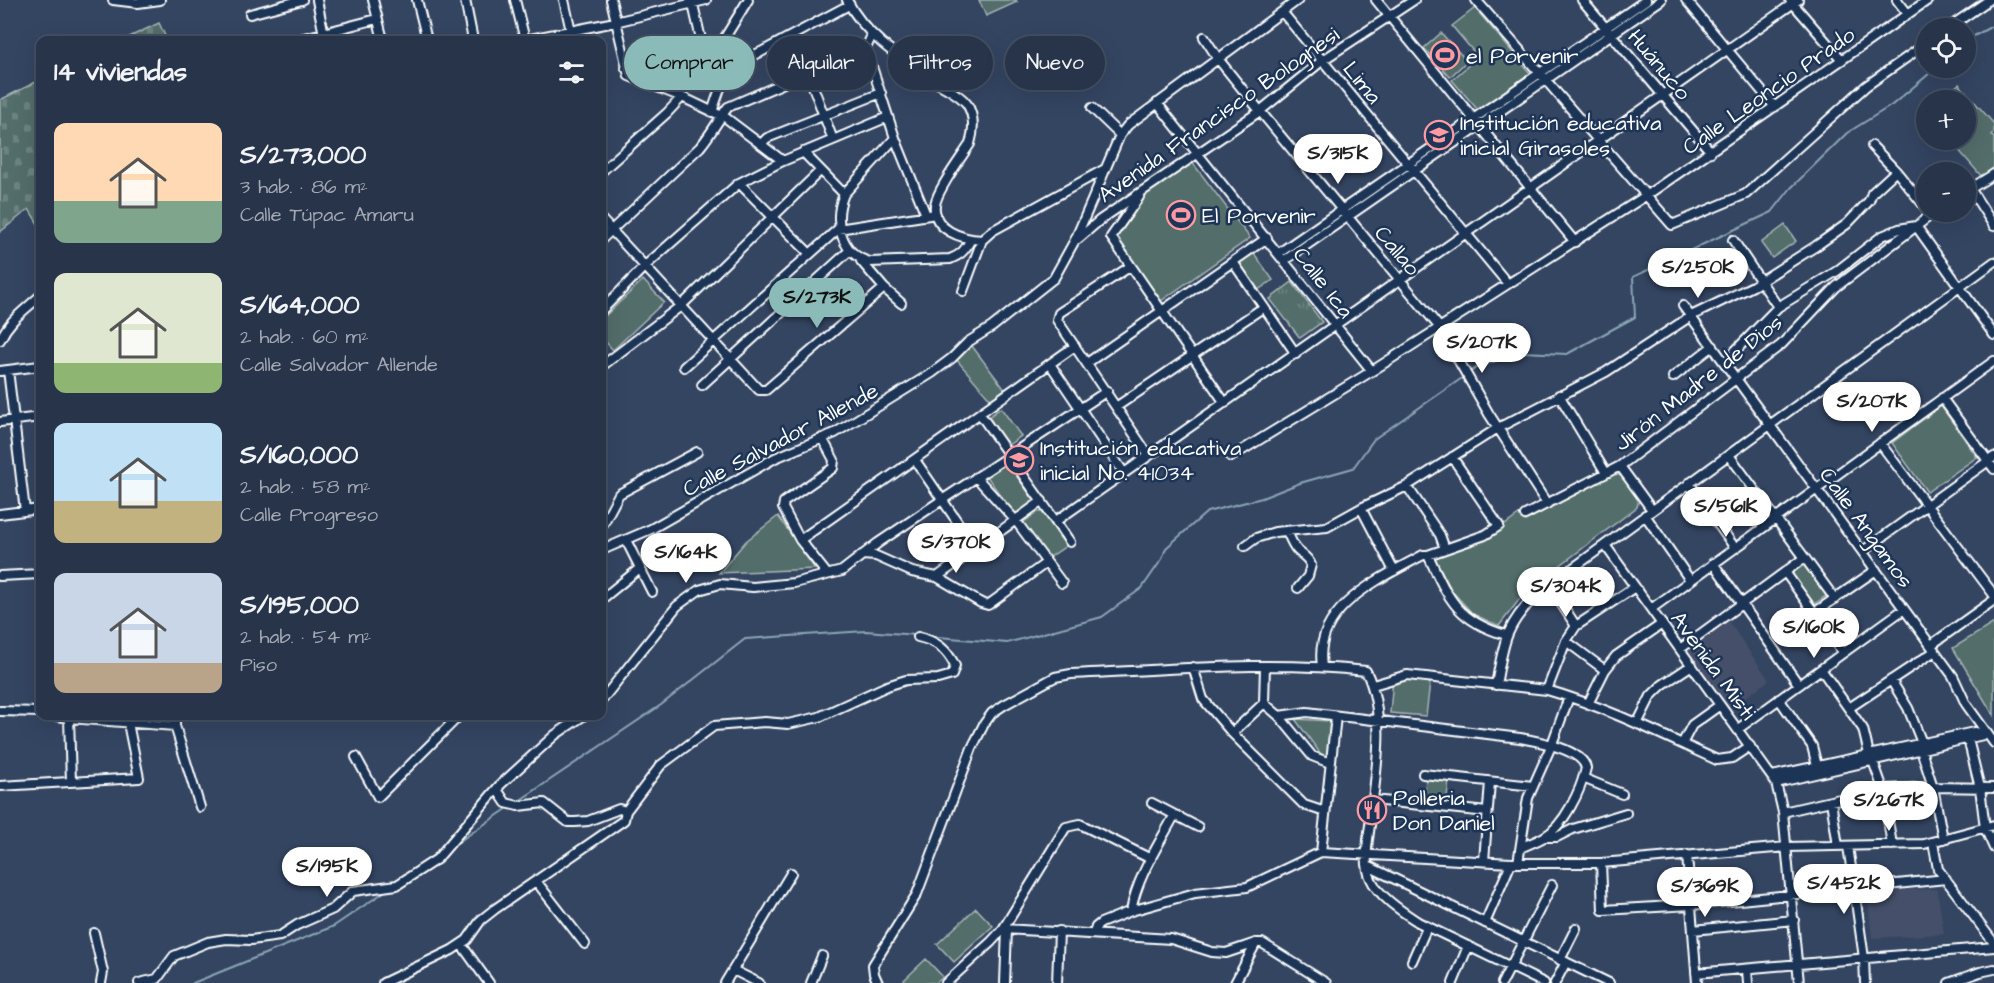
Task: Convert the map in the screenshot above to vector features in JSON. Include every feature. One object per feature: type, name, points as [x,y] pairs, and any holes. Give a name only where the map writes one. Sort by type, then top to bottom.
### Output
[{"type":"street","points":[[114,0],[138,3],[160,0]]},
{"type":"street","points":[[250,14],[302,0]]},
{"type":"street","points":[[317,0],[325,36]]},
{"type":"street","points":[[373,0],[382,36]]},
{"type":"street","points":[[417,0],[427,36]]},
{"type":"street","points":[[465,0],[472,36]]},
{"type":"street","points":[[514,0],[524,36]]},
{"type":"street","points":[[564,0],[572,36]]},
{"type":"street","points":[[611,0],[624,60]]},
{"type":"street","points":[[545,36],[615,22],[693,1],[706,0]]},
{"type":"street","points":[[725,36],[748,0]]},
{"type":"street","points":[[1076,240],[1120,135],[1128,125],[1298,0]]},
{"type":"street","points":[[1376,0],[1575,242]]},
{"type":"street","name":"Avenida Francisco Bolognesi","points":[[1076,240],[1100,220],[1260,111],[1323,60],[1414,0]]},
{"type":"street","points":[[1476,0],[1672,225],[1746,194],[1866,86],[1916,51]]},
{"type":"street","name":"Huánuco","points":[[1582,0],[1711,152]]},
{"type":"street","points":[[1608,31],[1646,0]]},
{"type":"street","points":[[1279,253],[1344,213],[1608,31],[1661,0]]},
{"type":"street","points":[[1686,0],[1775,107]]},
{"type":"street","points":[[1897,0],[1908,14]]},
{"type":"street","name":"Calle Leoncio Prado","points":[[1231,458],[1372,371],[1647,195],[1928,0]]},
{"type":"street","points":[[1963,18],[1989,0]]},
{"type":"street","points":[[693,1],[700,36]]},
{"type":"street","points":[[1056,520],[1336,327],[1794,1],[1842,60]]},
{"type":"street","points":[[712,112],[725,74],[734,64],[761,52],[848,3],[853,13],[872,35],[962,99],[970,110],[973,124],[970,144],[935,204],[936,214],[944,228],[970,239],[982,240]]},
{"type":"street","name":"Lima","points":[[1283,13],[1508,284]]},
{"type":"street","points":[[328,36],[377,19]]},
{"type":"street","name":"Callao","points":[[1204,37],[1219,60],[1260,111],[1440,328],[1489,414],[1547,504]]},
{"type":"street","points":[[876,78],[895,138],[926,215]]},
{"type":"street","points":[[664,90],[721,116],[783,161]]},
{"type":"street","points":[[606,234],[700,147],[729,107],[768,90]]},
{"type":"street","points":[[814,90],[833,140]]},
{"type":"street","points":[[761,144],[767,138],[881,93]]},
{"type":"street","points":[[606,167],[682,97]]},
{"type":"street","name":"Calle Ica","points":[[1157,103],[1372,371]]},
{"type":"street","points":[[1092,108],[1120,135]]},
{"type":"street","points":[[606,306],[645,266],[739,183],[803,152],[888,117]]},
{"type":"street","points":[[895,138],[844,194],[838,229],[849,251],[901,303]]},
{"type":"street","points":[[1872,146],[1916,195]]},
{"type":"street","points":[[803,152],[844,194]]},
{"type":"street","points":[[963,291],[982,240],[992,231],[1105,169]]},
{"type":"street","points":[[606,363],[682,305],[820,171]]},
{"type":"street","points":[[1245,546],[1256,538],[1275,532],[1327,527],[1407,486],[1498,428],[1559,394],[1606,372],[1691,316],[1761,281],[1847,224],[1869,201],[1872,193],[1896,171]]},
{"type":"street","points":[[1976,186],[1994,174]]},
{"type":"street","points":[[739,183],[810,254]]},
{"type":"street","points":[[1142,191],[1111,237],[1225,403]]},
{"type":"street","points":[[1976,202],[1994,226]]},
{"type":"street","points":[[1285,260],[1344,213]]},
{"type":"street","points":[[684,367],[838,229],[936,214]]},
{"type":"street","name":"Jirón Madre de Dios","points":[[1525,515],[1620,466],[1781,345],[1836,287],[1920,222]]},
{"type":"street","points":[[606,225],[759,390],[766,390],[884,288]]},
{"type":"street","points":[[1735,351],[1778,307],[1837,271],[1882,236],[1899,229],[1916,226],[1994,335]]},
{"type":"street","points":[[1087,363],[1267,238]]},
{"type":"street","points":[[860,260],[870,262],[950,259],[960,255],[970,239]]},
{"type":"street","name":"Calle Salvador Allende","points":[[606,548],[651,529],[775,458],[835,433],[893,398],[951,358],[968,342],[992,327],[1054,278],[1076,240]]},
{"type":"street","points":[[1733,240],[1778,307]]},
{"type":"street","points":[[702,385],[849,251]]},
{"type":"street","points":[[1233,262],[1296,354]]},
{"type":"street","points":[[1496,685],[1506,635],[1519,613],[1536,594],[1994,262]]},
{"type":"street","points":[[1131,266],[1059,313],[1057,320],[1149,456]]},
{"type":"street","points":[[0,340],[6,327],[36,299]]},
{"type":"street","name":"Calle Angamos","points":[[1683,306],[1953,676],[1966,704],[1994,743]]},
{"type":"street","points":[[1116,407],[1264,307]]},
{"type":"street","points":[[800,540],[1075,346]]},
{"type":"street","points":[[1673,377],[1713,346]]},
{"type":"street","points":[[1651,609],[1994,360]]},
{"type":"street","points":[[1050,364],[1124,473]]},
{"type":"street","points":[[25,511],[14,420],[4,370],[36,366]]},
{"type":"street","points":[[606,695],[677,606],[699,590],[720,584],[753,587],[794,583],[842,571],[942,500],[1107,391]]},
{"type":"street","points":[[1559,394],[1606,472]]},
{"type":"street","points":[[1942,398],[1991,459],[1994,469]]},
{"type":"street","points":[[980,414],[1070,542]]},
{"type":"street","points":[[0,422],[36,417]]},
{"type":"street","points":[[822,438],[834,460],[833,468],[784,502],[783,508],[800,540],[827,574]]},
{"type":"street","points":[[1849,708],[1891,680],[1994,598],[1880,443]]},
{"type":"street","points":[[606,519],[620,494],[697,452]]},
{"type":"street","points":[[1729,455],[1835,599]]},
{"type":"street","points":[[1322,666],[1321,643],[1328,627],[1348,601],[1359,591],[1423,555],[1485,535],[1499,526],[1452,457]]},
{"type":"street","points":[[1863,551],[1991,459]]},
{"type":"street","points":[[915,460],[976,549]]},
{"type":"street","points":[[1620,466],[1690,580]]},
{"type":"street","points":[[976,477],[1016,520],[1062,583]]},
{"type":"street","points":[[1689,483],[1735,548]]},
{"type":"street","points":[[1407,486],[1440,535],[1445,549]]},
{"type":"street","points":[[937,577],[1042,501]]},
{"type":"street","points":[[1361,508],[1394,571]]},
{"type":"street","points":[[0,514],[36,510]]},
{"type":"street","points":[[1287,531],[1292,543],[1308,558],[1311,565],[1308,576],[1298,588]]},
{"type":"street","points":[[626,540],[652,592]]},
{"type":"street","name":"Avenida Misti","points":[[1605,544],[1774,780],[1783,812],[1799,983]]},
{"type":"street","points":[[862,555],[882,558],[912,572],[937,577],[988,605],[1046,563]]},
{"type":"street","points":[[1428,555],[1448,598],[1456,607],[1479,626],[1506,635]]},
{"type":"street","points":[[1680,649],[1804,558]]},
{"type":"street","points":[[1713,564],[1799,685]]},
{"type":"street","points":[[606,596],[640,568]]},
{"type":"street","points":[[1814,613],[1876,570]]},
{"type":"street","points":[[1785,572],[1843,653]]},
{"type":"street","points":[[0,576],[36,574]]},
{"type":"street","points":[[1549,585],[1576,626]]},
{"type":"street","points":[[1547,690],[1566,641],[1576,626],[1635,587]]},
{"type":"street","points":[[1738,729],[1904,609]]},
{"type":"street","points":[[1588,704],[1605,670],[1616,656],[1662,624]]},
{"type":"street","points":[[385,982],[467,940],[481,920],[624,820],[626,811],[661,765],[714,726],[765,722],[788,724],[819,717],[887,686],[906,680],[938,679],[952,675],[955,666],[935,641],[918,637]]},
{"type":"street","points":[[1566,641],[1605,670]]},
{"type":"street","points":[[1637,724],[1651,696],[1662,685],[1692,665]]},
{"type":"street","points":[[1232,733],[1264,703],[1265,666]]},
{"type":"street","points":[[875,982],[873,965],[917,894],[972,748],[992,713],[1055,678],[1071,674],[1193,667],[1322,666],[1366,671],[1373,685],[1380,720],[1366,855],[1371,879],[1400,910],[1427,927],[1544,983]]},
{"type":"street","points":[[1193,667],[1203,699],[1232,733],[1304,805],[1325,812]]},
{"type":"street","points":[[1821,669],[1863,729],[1883,789],[1892,845]]},
{"type":"street","points":[[1373,685],[1407,675],[1547,690],[1588,704],[1722,760],[1732,758],[1750,746]]},
{"type":"street","points":[[1891,680],[1908,708],[1921,746],[1933,787],[1943,839]]},
{"type":"street","points":[[1485,923],[1522,847],[1522,832],[1528,798],[1552,744],[1569,697]]},
{"type":"street","points":[[1779,699],[1812,746],[1817,766]]},
{"type":"street","points":[[1264,703],[1279,716],[1312,756],[1330,763]]},
{"type":"street","points":[[1966,704],[1985,828],[1994,848]]},
{"type":"street","points":[[1682,744],[1692,725],[1720,705]]},
{"type":"street","points":[[0,711],[36,712]]},
{"type":"street","points":[[1279,716],[1307,712],[1520,738],[1552,744],[1583,761],[1586,768],[1576,797],[1546,837]]},
{"type":"street","points":[[1321,852],[1336,716]]},
{"type":"street","points":[[69,720],[71,782]]},
{"type":"street","points":[[93,720],[175,726]]},
{"type":"street","points":[[175,720],[200,807]]},
{"type":"street","points":[[356,757],[378,797],[455,720]]},
{"type":"street","points":[[139,983],[156,979],[174,956],[208,942],[280,936],[297,925],[333,909],[353,891],[397,885],[437,859],[499,786],[555,735],[577,720]]},
{"type":"street","points":[[0,786],[139,778],[128,723]]},
{"type":"street","points":[[1774,780],[1921,746],[1987,734]]},
{"type":"street","points":[[1774,780],[1817,766],[1871,758]]},
{"type":"street","points":[[1423,774],[1533,786]]},
{"type":"street","points":[[1583,778],[1622,794]]},
{"type":"street","points":[[1484,861],[1490,782]]},
{"type":"street","points":[[499,786],[498,791],[506,803],[518,806],[542,802],[568,822],[588,821],[618,809],[626,811]]},
{"type":"street","points":[[1783,812],[1883,789],[1994,788]]},
{"type":"street","points":[[1373,800],[1487,812]]},
{"type":"street","points":[[1831,801],[1838,846]]},
{"type":"street","points":[[1152,803],[1198,827]]},
{"type":"street","points":[[1522,847],[1546,837],[1557,837],[1573,829],[1626,813]]},
{"type":"street","points":[[1131,911],[1134,896],[1150,859],[1174,816]]},
{"type":"street","points":[[946,983],[1005,929],[1066,827],[1080,824],[1150,859]]},
{"type":"street","points":[[1094,933],[1096,927],[1101,923],[1131,911],[1196,892],[1247,887],[1321,852],[1515,863],[1601,863],[1786,847],[1924,844],[1994,825]]},
{"type":"street","points":[[1933,842],[1938,869],[1994,945]]},
{"type":"street","points":[[1848,846],[1864,958],[1865,983]]},
{"type":"street","points":[[1687,855],[1697,983]]},
{"type":"street","points":[[1601,863],[1603,910],[1691,905],[1946,879]]},
{"type":"street","points":[[1368,866],[1563,961],[1593,979],[1609,983]]},
{"type":"street","points":[[725,983],[791,873]]},
{"type":"street","points":[[536,881],[585,944]]},
{"type":"street","points":[[1502,983],[1552,885]]},
{"type":"street","points":[[1693,930],[1794,920]]},
{"type":"street","points":[[1412,961],[1427,927]]},
{"type":"street","points":[[1555,983],[1576,928]]},
{"type":"street","points":[[1005,929],[1171,939],[1212,952],[1226,953],[1256,943],[1262,944],[1326,983]]},
{"type":"street","points":[[1005,929],[1005,983]]},
{"type":"street","points":[[1057,983],[1059,931]]},
{"type":"street","points":[[94,933],[103,972],[101,983]]},
{"type":"street","points":[[1235,983],[1256,943]]},
{"type":"street","points":[[461,944],[489,983]]},
{"type":"street","points":[[1696,973],[1994,945]]},
{"type":"street","points":[[1453,983],[1468,946]]},
{"type":"street","points":[[811,983],[822,956]]},
{"type":"street","points":[[1748,969],[1748,983]]},
{"type":"street","points":[[1949,983],[1994,969]]},
{"type":"street","points":[[733,970],[759,983]]},
{"type":"shaded area","points":[[1727,619],[1769,680],[1730,709],[1687,648]]},
{"type":"shaded area","points":[[1937,889],[1944,934],[1872,938],[1867,891]]},
{"type":"green space","points":[[979,0],[1016,0],[1017,2],[986,16]]},
{"type":"green space","points":[[1475,8],[1530,73],[1478,110],[1452,80],[1472,62],[1473,51],[1452,26]]},
{"type":"green space","points":[[159,23],[165,36],[131,36]]},
{"type":"green space","name":"el Porvenir","points":[[1441,33],[1467,61],[1450,77],[1424,48]]},
{"type":"green space","points":[[36,82],[36,220],[29,209],[0,232],[0,100]]},
{"type":"green space","points":[[1959,84],[1964,90],[1951,90]]},
{"type":"green space","points":[[1976,103],[1994,124],[1994,133],[1991,135],[1994,138],[1994,167],[1982,177],[1976,170],[1976,162],[1969,162],[1959,150],[1976,150]]},
{"type":"green space","name":"El Porvenir","points":[[1192,162],[1250,238],[1161,301],[1115,236],[1144,194]]},
{"type":"green space","points":[[1785,225],[1796,241],[1772,258],[1761,243]]},
{"type":"green space","points":[[1253,252],[1273,280],[1258,290],[1239,262]]},
{"type":"green space","points":[[643,280],[664,302],[613,350],[606,342],[606,315]]},
{"type":"green space","points":[[1292,282],[1322,322],[1300,338],[1270,299]]},
{"type":"green space","points":[[972,346],[1006,391],[992,401],[955,358]]},
{"type":"green space","points":[[1941,406],[1977,457],[1927,492],[1892,443]]},
{"type":"green space","points":[[1001,408],[1021,436],[1004,448],[984,420]]},
{"type":"green space","points":[[1006,461],[1035,502],[1015,516],[986,475]]},
{"type":"green space","points":[[1614,474],[1623,476],[1639,499],[1637,507],[1525,592],[1499,626],[1473,614],[1452,591],[1435,558],[1487,538],[1520,514],[1525,521]]},
{"type":"green space","points":[[1038,512],[1042,512],[1066,546],[1047,559],[1024,525],[1024,522]]},
{"type":"green space","points":[[778,516],[815,569],[719,573],[746,541]]},
{"type":"green space","points":[[1804,563],[1827,595],[1813,605],[1792,574]]},
{"type":"green space","points":[[1994,623],[1994,716],[1953,648]]},
{"type":"green space","points":[[1393,678],[1430,682],[1426,716],[1390,713]]},
{"type":"green space","points":[[1295,719],[1330,721],[1327,757],[1323,757]]},
{"type":"green space","points":[[1426,779],[1449,781],[1446,804],[1424,801]]},
{"type":"green space","points":[[976,908],[993,926],[954,962],[937,944]]},
{"type":"green space","points":[[926,959],[943,977],[936,983],[907,983],[904,980]]},
{"type":"waterway","points":[[1976,35],[1994,25]]},
{"type":"waterway","points":[[1469,373],[1476,368],[1522,352],[1567,354],[1635,317],[1633,277],[1772,212],[1791,188],[1847,133],[1892,105],[1924,78]]},
{"type":"waterway","points":[[928,636],[1007,643],[1102,617],[1142,588],[1162,559],[1166,548],[1207,512],[1262,498],[1300,483],[1353,468],[1374,439],[1465,376]]},
{"type":"waterway","points":[[516,803],[661,705],[745,639],[866,631],[916,635]]},
{"type":"waterway","points":[[454,845],[511,806]]},
{"type":"waterway","points":[[193,983],[334,926],[387,890]]},
{"type":"place","name":"el Porvenir","points":[[1445,55]]},
{"type":"place","name":"Institución educativa inicial Girasoles","points":[[1439,135]]},
{"type":"place","name":"El Porvenir","points":[[1181,215]]},
{"type":"place","name":"Institución educativa inicial No. 41034","points":[[1019,460]]},
{"type":"place","name":"Polleria Don Daniel","points":[[1372,810]]}]
